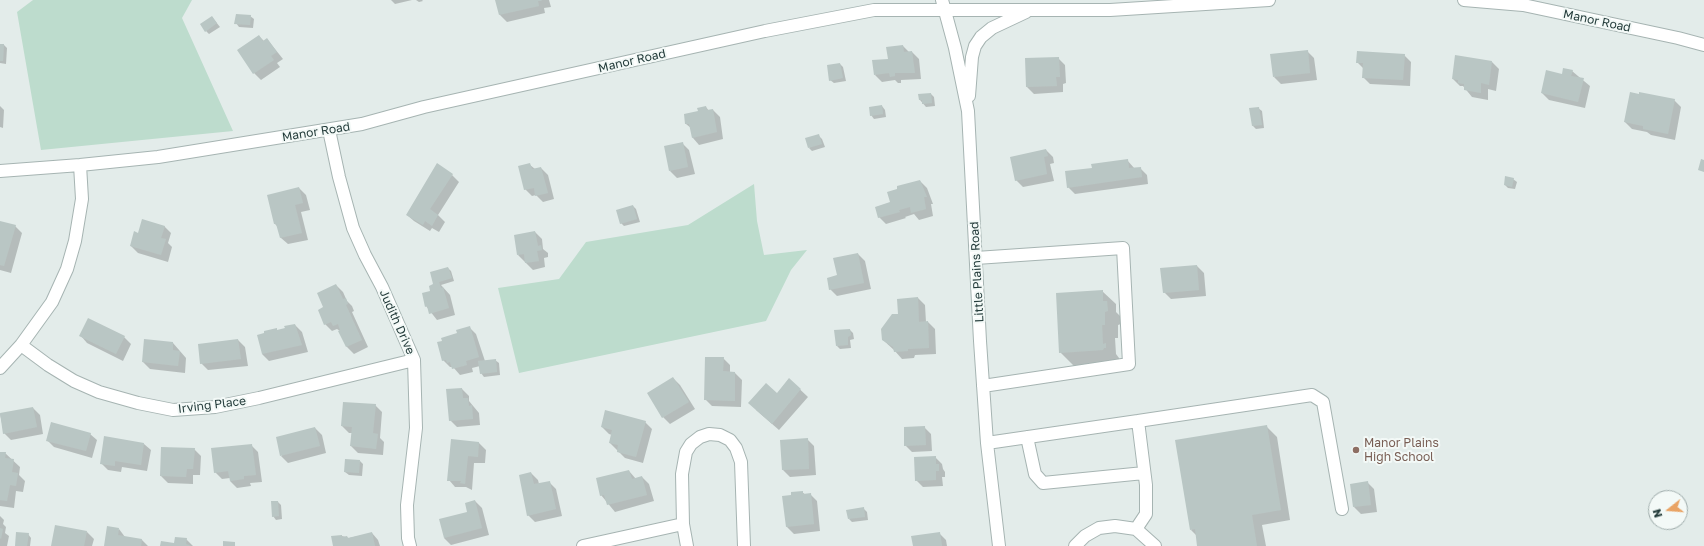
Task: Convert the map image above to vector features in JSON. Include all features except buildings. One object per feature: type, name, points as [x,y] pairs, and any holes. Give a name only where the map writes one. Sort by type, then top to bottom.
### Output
[{"type":"street","points":[[874,10],[888,0]]},
{"type":"street","name":"Manor Road","points":[[0,171],[158,157],[362,124],[424,107],[742,36],[874,10],[943,4],[1031,10],[1110,10],[1269,0]]},
{"type":"street","name":"Manor Road","points":[[1464,0],[1523,3],[1704,45]]},
{"type":"street","name":"Little Plains Road","points":[[943,4],[955,48],[968,111],[988,443],[999,546]]},
{"type":"street","points":[[968,111],[972,57],[975,46],[981,37],[992,28],[1031,10]]},
{"type":"street","name":"Judith Drive","points":[[329,130],[338,176],[352,228],[382,287],[414,360],[416,428],[407,504],[408,538],[410,546]]},
{"type":"street","points":[[0,368],[21,345],[52,302],[67,269],[75,241],[82,199],[80,165]]},
{"type":"street","points":[[976,258],[1123,248],[1129,364],[984,386]]},
{"type":"street","name":"Irving Place","points":[[21,345],[48,365],[74,381],[99,392],[138,403],[173,410],[215,407],[259,398],[414,360]]},
{"type":"street","points":[[988,443],[1312,395],[1323,402],[1342,509]]},
{"type":"street","points":[[1136,530],[1146,514],[1146,484],[1138,421]]},
{"type":"street","points":[[687,546],[682,524],[682,474],[686,452],[691,444],[700,437],[709,434],[720,435],[730,440],[736,448],[741,462],[744,546]]},
{"type":"street","points":[[1027,437],[1035,474],[1043,484],[1144,473]]},
{"type":"street","points":[[583,546],[682,524]]},
{"type":"street","points":[[1076,546],[1084,536],[1099,528],[1115,526],[1136,530],[1155,546]]},
{"type":"green space","points":[[33,0],[192,0],[182,18],[233,131],[41,150],[17,12]]},
{"type":"green space","points":[[754,184],[757,221],[764,255],[807,250],[791,270],[766,321],[519,373],[498,288],[559,279],[586,242],[688,225]]},
{"type":"place","name":"Manor Plains High School","points":[[1356,450]]}]
